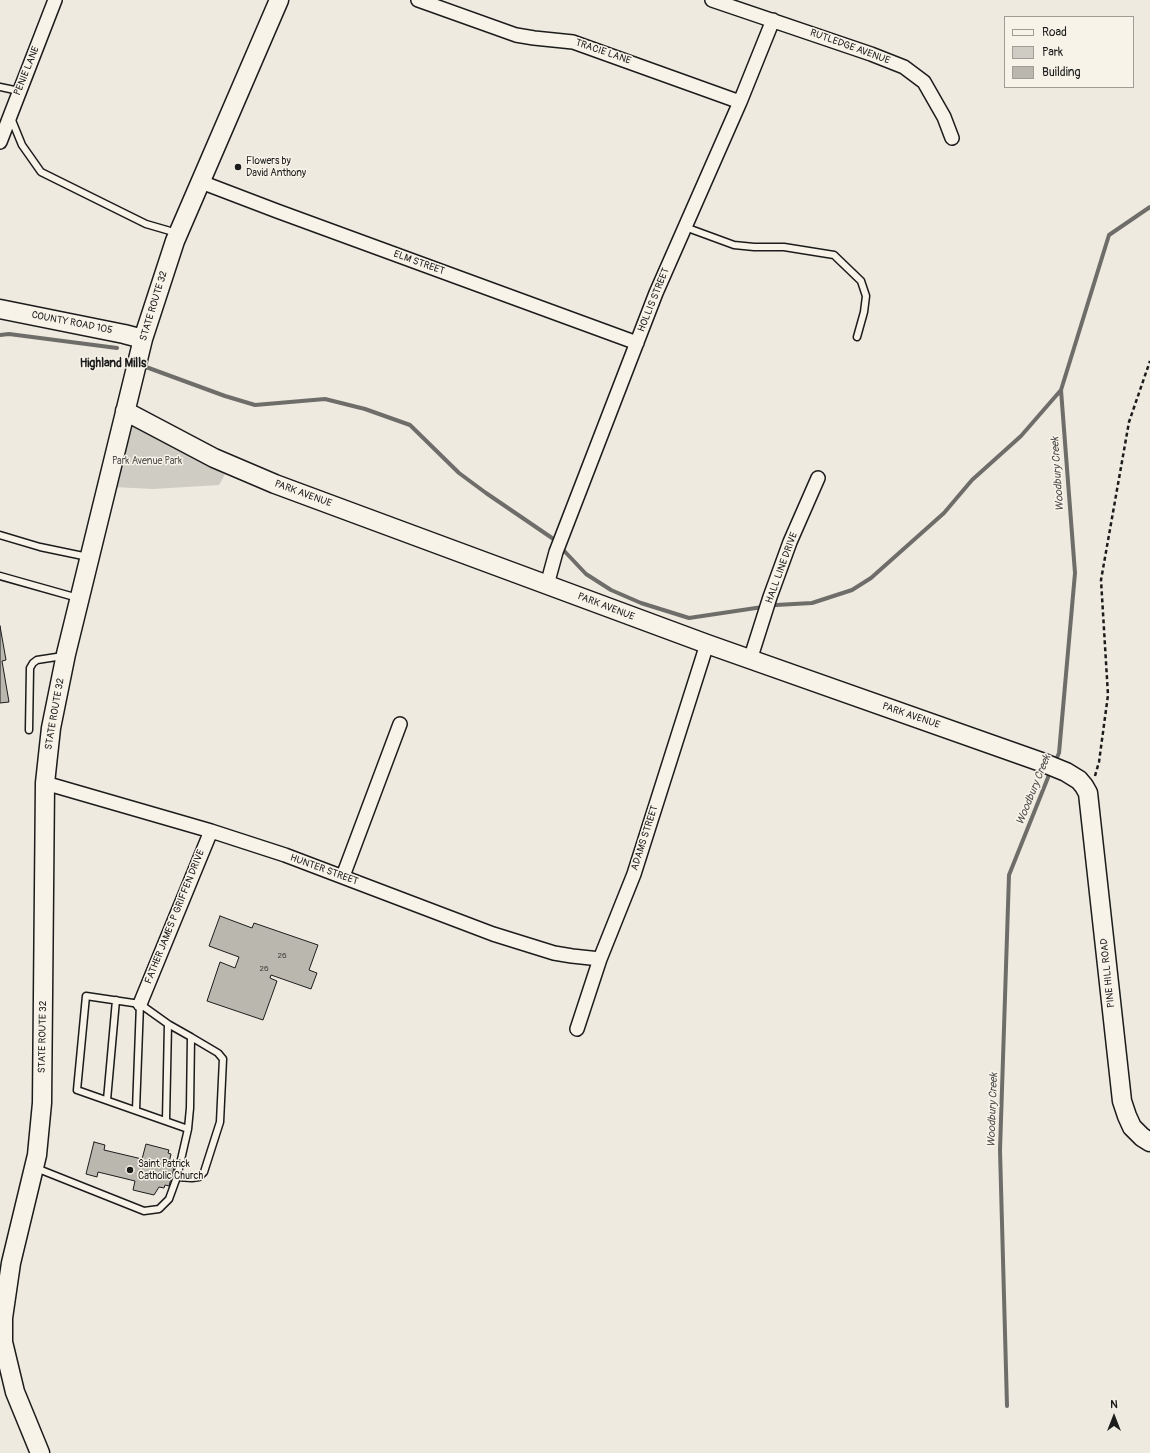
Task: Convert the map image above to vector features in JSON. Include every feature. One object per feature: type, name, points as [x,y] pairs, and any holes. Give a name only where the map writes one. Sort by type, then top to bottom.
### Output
[{"type":"main road","name":"STATE ROUTE 32","points":[[40,1453],[15,1392],[3,1342],[3,1318],[11,1263],[37,1155],[42,1103],[46,783],[51,728],[66,656],[143,339],[165,269],[178,234],[279,0]]},
{"type":"main road","name":"COUNTY ROAD 105","points":[[0,309],[143,339]]},
{"type":"main road","name":"PARK AVENUE","points":[[125,412],[214,458],[275,484],[750,660],[1044,763],[1066,772],[1079,780],[1088,793]]},
{"type":"main road","name":"PINE HILL ROAD","points":[[1088,793],[1122,1101],[1132,1127],[1142,1137],[1150,1142]]},
{"type":"street","name":"PENIE LANE","points":[[0,142],[5,122],[55,0]]},
{"type":"street","name":"TRACIE LANE","points":[[418,0],[516,35],[573,42],[740,102]]},
{"type":"street","name":"RUTLEDGE AVENUE","points":[[712,0],[871,54],[904,67],[924,82],[944,117],[952,138]]},
{"type":"street","name":"HOLLIS STREET","points":[[547,585],[562,535],[656,293],[740,102],[773,20]]},
{"type":"street","name":"ELM STREET","points":[[201,182],[637,342]]},
{"type":"street","name":"HALL LINE DRIVE","points":[[750,660],[768,603],[790,542],[818,478]]},
{"type":"street","name":"ADAMS STREET","points":[[577,1029],[600,958],[634,874],[707,644]]},
{"type":"street","points":[[343,876],[400,724]]},
{"type":"street","name":"HUNTER STREET","points":[[46,783],[211,831],[286,855],[493,934],[554,953],[600,958]]},
{"type":"street","name":"FATHER JAMES P GRIFFEN DRIVE","points":[[140,1004],[211,831]]},
{"type":"lane","points":[[0,87],[19,91]]},
{"type":"lane","points":[[5,122],[41,172],[146,224],[178,234]]},
{"type":"lane","points":[[685,227],[734,245],[784,247],[834,255],[861,281],[866,296],[864,312],[857,337]]},
{"type":"lane","points":[[0,535],[40,547],[90,557]]},
{"type":"lane","points":[[0,576],[80,598]]},
{"type":"lane","points":[[29,730],[30,668],[37,660],[66,656]]},
{"type":"lane","points":[[177,1177],[199,1177],[204,1172],[220,1122],[223,1059],[218,1053],[168,1024],[140,1004],[86,996],[77,1090],[188,1128]]},
{"type":"lane","points":[[107,1100],[116,1000]]},
{"type":"lane","points":[[136,1110],[140,1004]]},
{"type":"lane","points":[[166,1120],[168,1024]]},
{"type":"lane","points":[[34,1168],[144,1211],[159,1209],[169,1199],[177,1177],[188,1128],[190,1108],[191,1037]]},
{"type":"path","points":[[1088,793],[1099,762],[1108,695],[1101,580],[1129,422],[1150,361]]},
{"type":"green space","name":"Park Avenue Park","points":[[127,420],[227,471],[219,485],[153,489],[113,487]]},
{"type":"building","points":[[0,626],[6,660],[2,661],[9,702],[0,703]]},
{"type":"building","points":[[220,916],[252,928],[254,923],[318,945],[309,970],[317,973],[311,989],[271,975],[270,978],[277,981],[263,1020],[207,1001],[220,962],[235,968],[239,957],[209,946]]},
{"type":"building","name":"Saint Patrick Catholic Church","points":[[94,1142],[105,1145],[104,1150],[142,1159],[146,1144],[169,1150],[168,1153],[171,1154],[169,1163],[172,1164],[171,1167],[174,1168],[169,1186],[165,1185],[164,1188],[159,1187],[154,1195],[133,1190],[135,1181],[98,1172],[97,1177],[86,1174]]},
{"type":"waterway","name":"Woodbury Creek","points":[[1055,762],[1059,753],[1075,573],[1061,390],[1109,235],[1150,207]]},
{"type":"waterway","points":[[0,335],[9,334],[117,348]]},
{"type":"waterway","points":[[146,367],[225,396],[255,405],[325,399],[365,409],[410,425],[459,473],[552,538],[586,574],[611,590],[641,603],[689,618],[776,605],[812,603],[852,590],[871,578],[944,513],[972,480],[1021,436],[1061,390]]},
{"type":"waterway","name":"Woodbury Creek","points":[[1007,1406],[1000,1150],[1009,875],[1051,770]]},
{"type":"place","name":"Flowers by David Anthony","points":[[238,167]]},
{"type":"place","name":"Saint Patrick Catholic Church","points":[[130,1170]]},
{"type":"district","name":"Highland Mills","points":[[113,364]]}]
